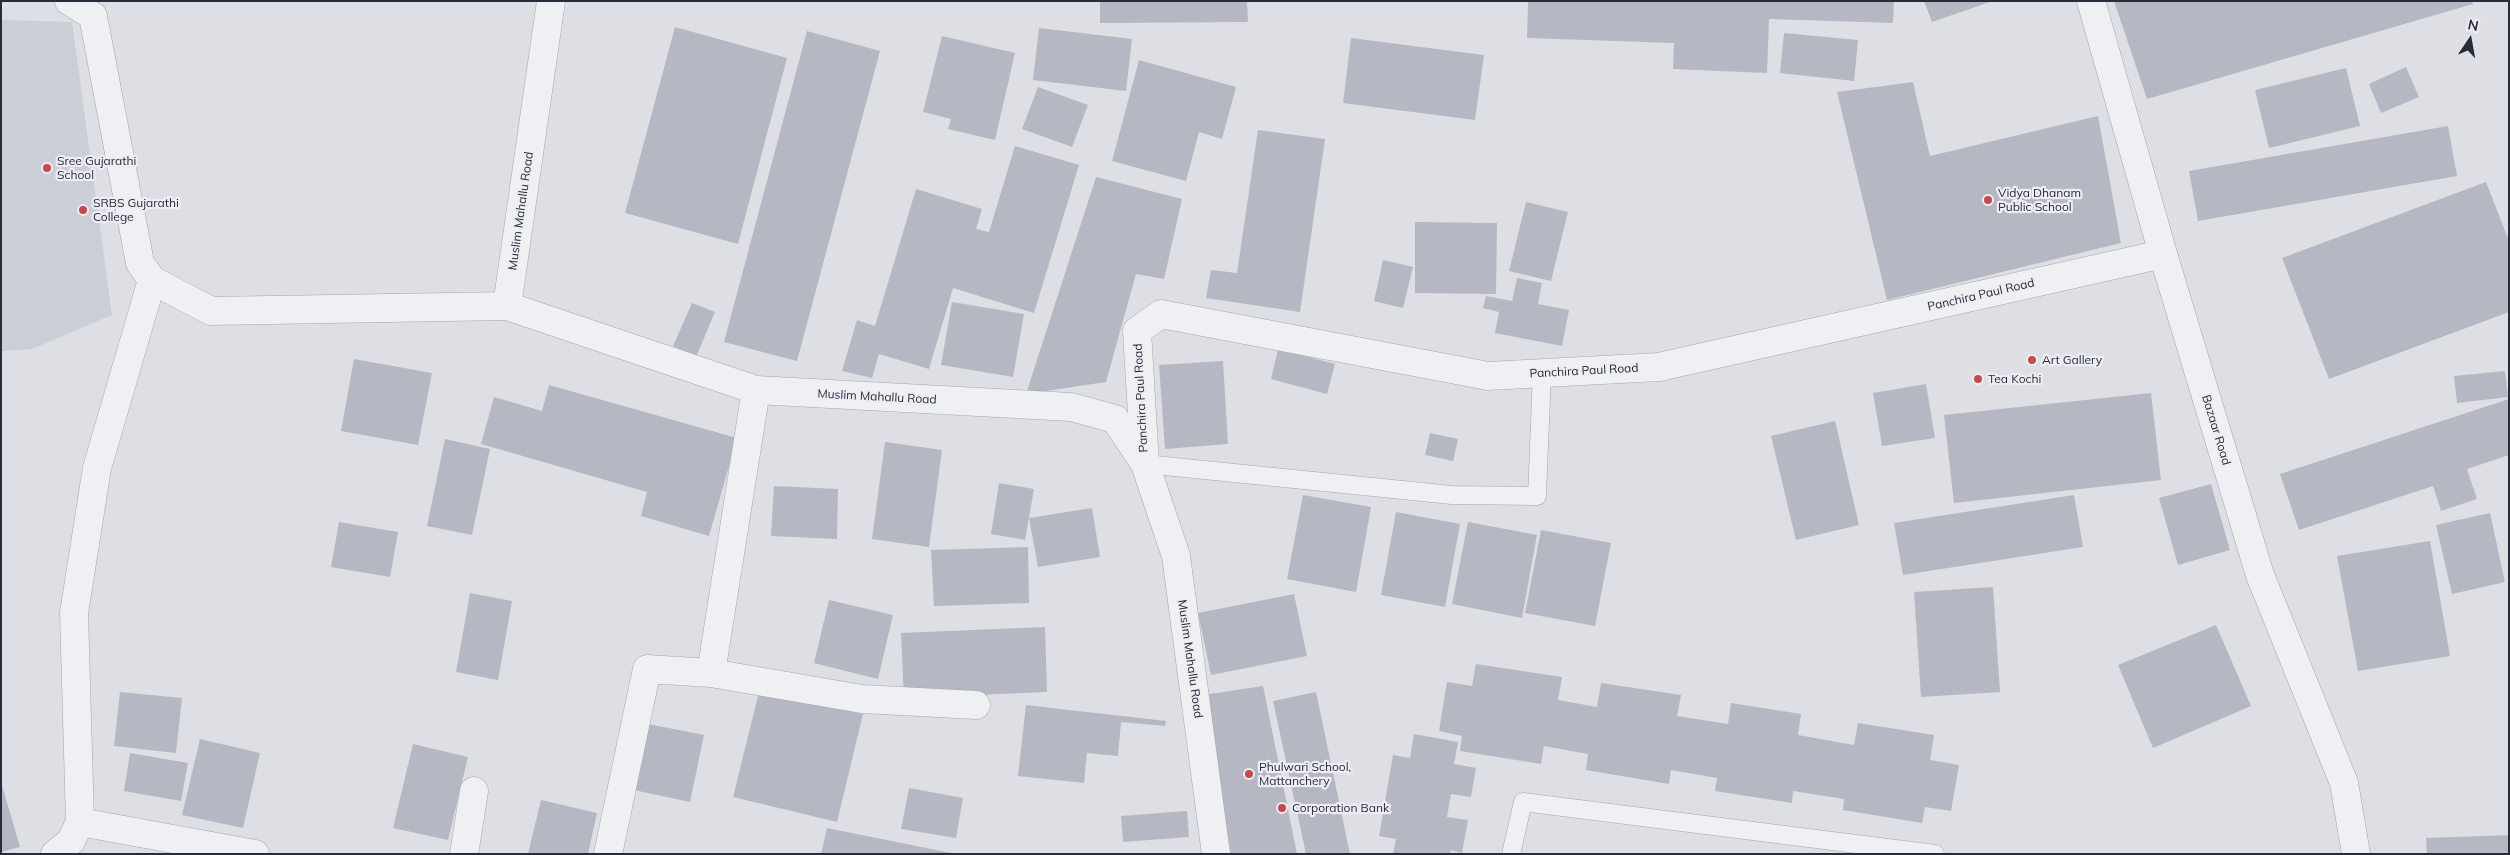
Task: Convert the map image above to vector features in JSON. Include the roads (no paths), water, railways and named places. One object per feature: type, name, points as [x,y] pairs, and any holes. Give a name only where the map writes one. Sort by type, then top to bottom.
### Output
[{"type":"street","points":[[69,1],[93,16],[140,262],[152,280],[212,311],[507,306]]},
{"type":"street","name":"Muslim Mahallu Road","points":[[551,1],[507,306],[756,390],[1071,407],[1115,419],[1145,464],[1176,556],[1216,854]]},
{"type":"street","name":"Bazaar Road","points":[[2091,1],[2163,254],[2260,575],[2344,783],[2356,854]]},
{"type":"street","name":"Panchira Paul Road","points":[[1145,464],[1138,331],[1161,314],[1488,376],[1659,367],[2163,254]]},
{"type":"street","points":[[56,854],[71,841],[80,822],[74,613],[98,468],[152,280]]},
{"type":"street","points":[[711,672],[756,390]]},
{"type":"street","points":[[608,854],[647,669],[711,672],[862,699],[976,705]]},
{"type":"street","points":[[464,854],[474,791]]},
{"type":"street","points":[[80,822],[171,847],[255,854]]},
{"type":"lane","points":[[1145,464],[1452,495],[1537,496],[1542,372]]},
{"type":"lane","points":[[1511,854],[1523,802],[1935,854]]},
{"type":"place","name":"Sree Gujarathi School","points":[[47,168]]},
{"type":"place","name":"Vidya Dhanam Public School","points":[[1988,200]]},
{"type":"place","name":"SRBS Gujarathi College","points":[[83,210]]},
{"type":"place","name":"Art Gallery","points":[[2032,360]]},
{"type":"place","name":"Tea Kochi","points":[[1978,379]]},
{"type":"place","name":"Phulwari School, Mattanchery","points":[[1249,774]]},
{"type":"place","name":"Corporation Bank","points":[[1282,808]]}]
